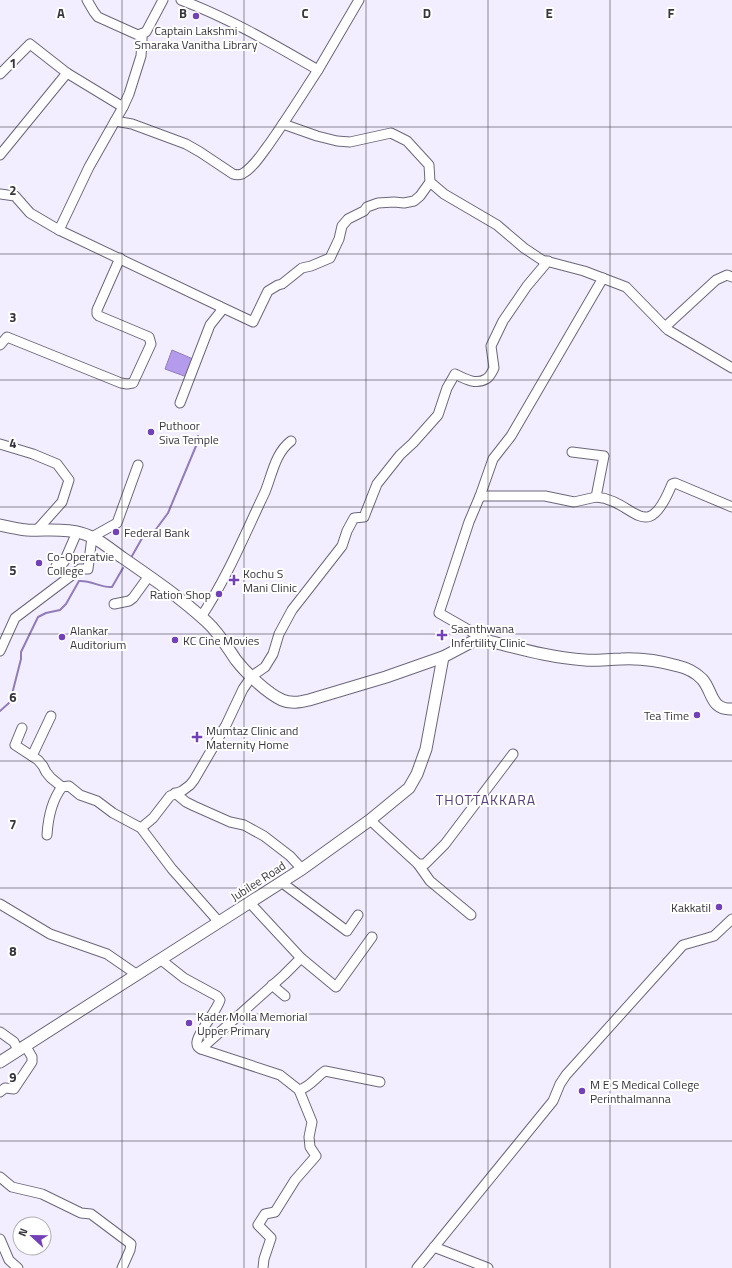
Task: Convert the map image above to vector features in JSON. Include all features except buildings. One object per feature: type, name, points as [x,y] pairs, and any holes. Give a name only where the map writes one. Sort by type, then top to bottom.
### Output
[{"type":"main road","points":[[0,525],[26,530],[57,530],[77,532],[92,538],[148,576],[201,617],[216,630],[237,662],[270,692],[282,700],[299,702],[386,677],[443,657],[481,637],[489,641],[545,655],[586,660],[621,658],[640,659],[680,666],[703,680],[715,703],[721,707],[732,709]]},
{"type":"main road","name":"Jubilee Road","points":[[0,1062],[302,869],[370,820],[409,788],[417,774],[426,749],[443,657]]},
{"type":"street","points":[[87,0],[98,17],[138,35],[146,32],[163,0]]},
{"type":"street","points":[[181,0],[205,9],[253,33],[318,70]]},
{"type":"street","points":[[115,121],[132,124],[186,144],[233,174],[241,174],[250,168],[283,124],[318,70],[356,1]]},
{"type":"street","points":[[59,230],[89,167],[129,94],[141,56],[142,34]]},
{"type":"street","points":[[0,74],[30,44],[67,73],[123,107]]},
{"type":"street","points":[[0,155],[67,73]]},
{"type":"street","points":[[0,194],[16,196],[30,213],[59,230],[253,322],[268,291],[282,284],[302,268],[330,258],[337,243],[342,226],[348,219],[378,203],[394,202],[404,204],[414,201],[420,196],[430,182],[429,165],[407,141],[391,133],[350,142],[337,142],[283,124]]},
{"type":"street","points":[[430,182],[444,194],[497,225],[524,248],[542,260],[584,271],[626,287],[665,327],[732,368]]},
{"type":"street","points":[[0,345],[7,337],[121,383],[133,383],[151,344],[149,337],[97,314],[97,310],[120,258]]},
{"type":"street","points":[[141,828],[153,818],[170,796],[180,793],[190,785],[200,772],[226,726],[243,689],[252,676],[265,667],[274,654],[279,634],[292,610],[342,546],[347,531],[354,518],[364,516],[377,484],[400,455],[438,415],[447,388],[455,374],[467,380],[477,382],[487,379],[494,368],[491,346],[503,321],[548,261]]},
{"type":"street","points":[[665,327],[716,280],[726,275],[732,277]]},
{"type":"street","points":[[481,637],[439,613],[469,522],[493,459],[511,436],[603,278]]},
{"type":"street","points":[[180,403],[210,325],[222,310],[219,306]]},
{"type":"street","points":[[201,617],[214,598],[267,485],[274,464],[287,444],[291,441]]},
{"type":"street","points":[[0,444],[33,454],[57,464],[69,480],[62,502],[38,530]]},
{"type":"street","points":[[572,452],[604,456],[596,497]]},
{"type":"street","points":[[0,652],[15,618],[80,569],[88,569],[92,538],[117,523],[138,465]]},
{"type":"street","points":[[480,496],[545,496],[574,502],[596,497],[607,498],[642,517],[649,517],[661,506],[672,484],[675,483],[732,507]]},
{"type":"street","points":[[56,566],[64,562],[77,532]]},
{"type":"street","points":[[114,604],[129,601],[133,598],[148,576]]},
{"type":"street","points":[[32,756],[51,716]]},
{"type":"street","points":[[22,728],[15,744],[44,766],[46,772],[51,778],[62,787],[69,786],[80,795],[97,801],[113,813],[141,828],[172,869],[219,922]]},
{"type":"street","points":[[418,864],[426,864],[445,844],[513,754]]},
{"type":"street","points":[[47,835],[48,822],[56,797],[62,787]]},
{"type":"street","points":[[176,793],[186,802],[194,806],[230,822],[244,825],[264,836],[290,856],[302,869]]},
{"type":"street","points":[[370,820],[418,864],[430,881],[471,915]]},
{"type":"street","points":[[281,882],[347,931],[358,915]]},
{"type":"street","points":[[250,903],[301,958],[336,987],[372,937]]},
{"type":"street","points":[[0,904],[50,934],[107,954],[136,974]]},
{"type":"street","points":[[417,1268],[553,1101],[560,1084],[566,1075],[683,945],[714,936],[732,919]]},
{"type":"street","points":[[201,1050],[301,958]]},
{"type":"street","points":[[160,959],[184,978],[217,996],[220,1000],[199,1036],[197,1046],[201,1050],[280,1075],[299,1090],[312,1122],[309,1137],[310,1147],[316,1156],[294,1180],[275,1212],[265,1214],[258,1225],[271,1238],[264,1259],[263,1268]]},
{"type":"street","points":[[272,985],[285,996]]},
{"type":"street","points":[[0,1032],[32,1057],[32,1062],[14,1089],[6,1088],[0,1092]]},
{"type":"street","points":[[299,1090],[307,1088],[316,1077],[325,1071],[380,1082]]},
{"type":"street","points":[[0,1177],[12,1187],[42,1194],[81,1213],[91,1214],[131,1244],[122,1268]]},
{"type":"street","points":[[0,1239],[10,1260],[18,1268]]},
{"type":"street","points":[[434,1247],[488,1268]]},
{"type":"shaded area","points":[[172,350],[193,359],[187,377],[165,369]]},
{"type":"waterway","points":[[132,556],[145,533],[154,532],[168,513],[196,446],[198,436]]},
{"type":"waterway","points":[[0,711],[10,702],[21,659],[21,652],[38,617],[46,613],[60,610],[66,604],[79,581],[112,587],[123,568]]},
{"type":"place","name":"Captain Lakshmi Smaraka Vanitha Library","points":[[196,16]]},
{"type":"place","name":"Puthoor Siva Temple","points":[[151,432]]},
{"type":"place","name":"Federal Bank","points":[[116,532]]},
{"type":"place","name":"Co-Operatvie College","points":[[39,563]]},
{"type":"place","name":"Kochu S Mani Clinic","points":[[234,580]]},
{"type":"place","name":"Ration Shop","points":[[219,594]]},
{"type":"place","name":"Saanthwana Infertility Clinic","points":[[442,635]]},
{"type":"place","name":"Alankar Auditorium","points":[[62,637]]},
{"type":"place","name":"KC Cine Movies","points":[[175,640]]},
{"type":"place","name":"Tea Time","points":[[697,715]]},
{"type":"place","name":"Mumtaz Clinic and Maternity Home","points":[[197,737]]},
{"type":"place","name":"Kakkatil","points":[[719,907]]},
{"type":"place","name":"Kader Molla Memorial Upper Primary","points":[[189,1023]]},
{"type":"place","name":"M E S Medical College Perinthalmanna","points":[[582,1091]]},
{"type":"district","name":"THOTTAKKARA","points":[[486,799]]}]
